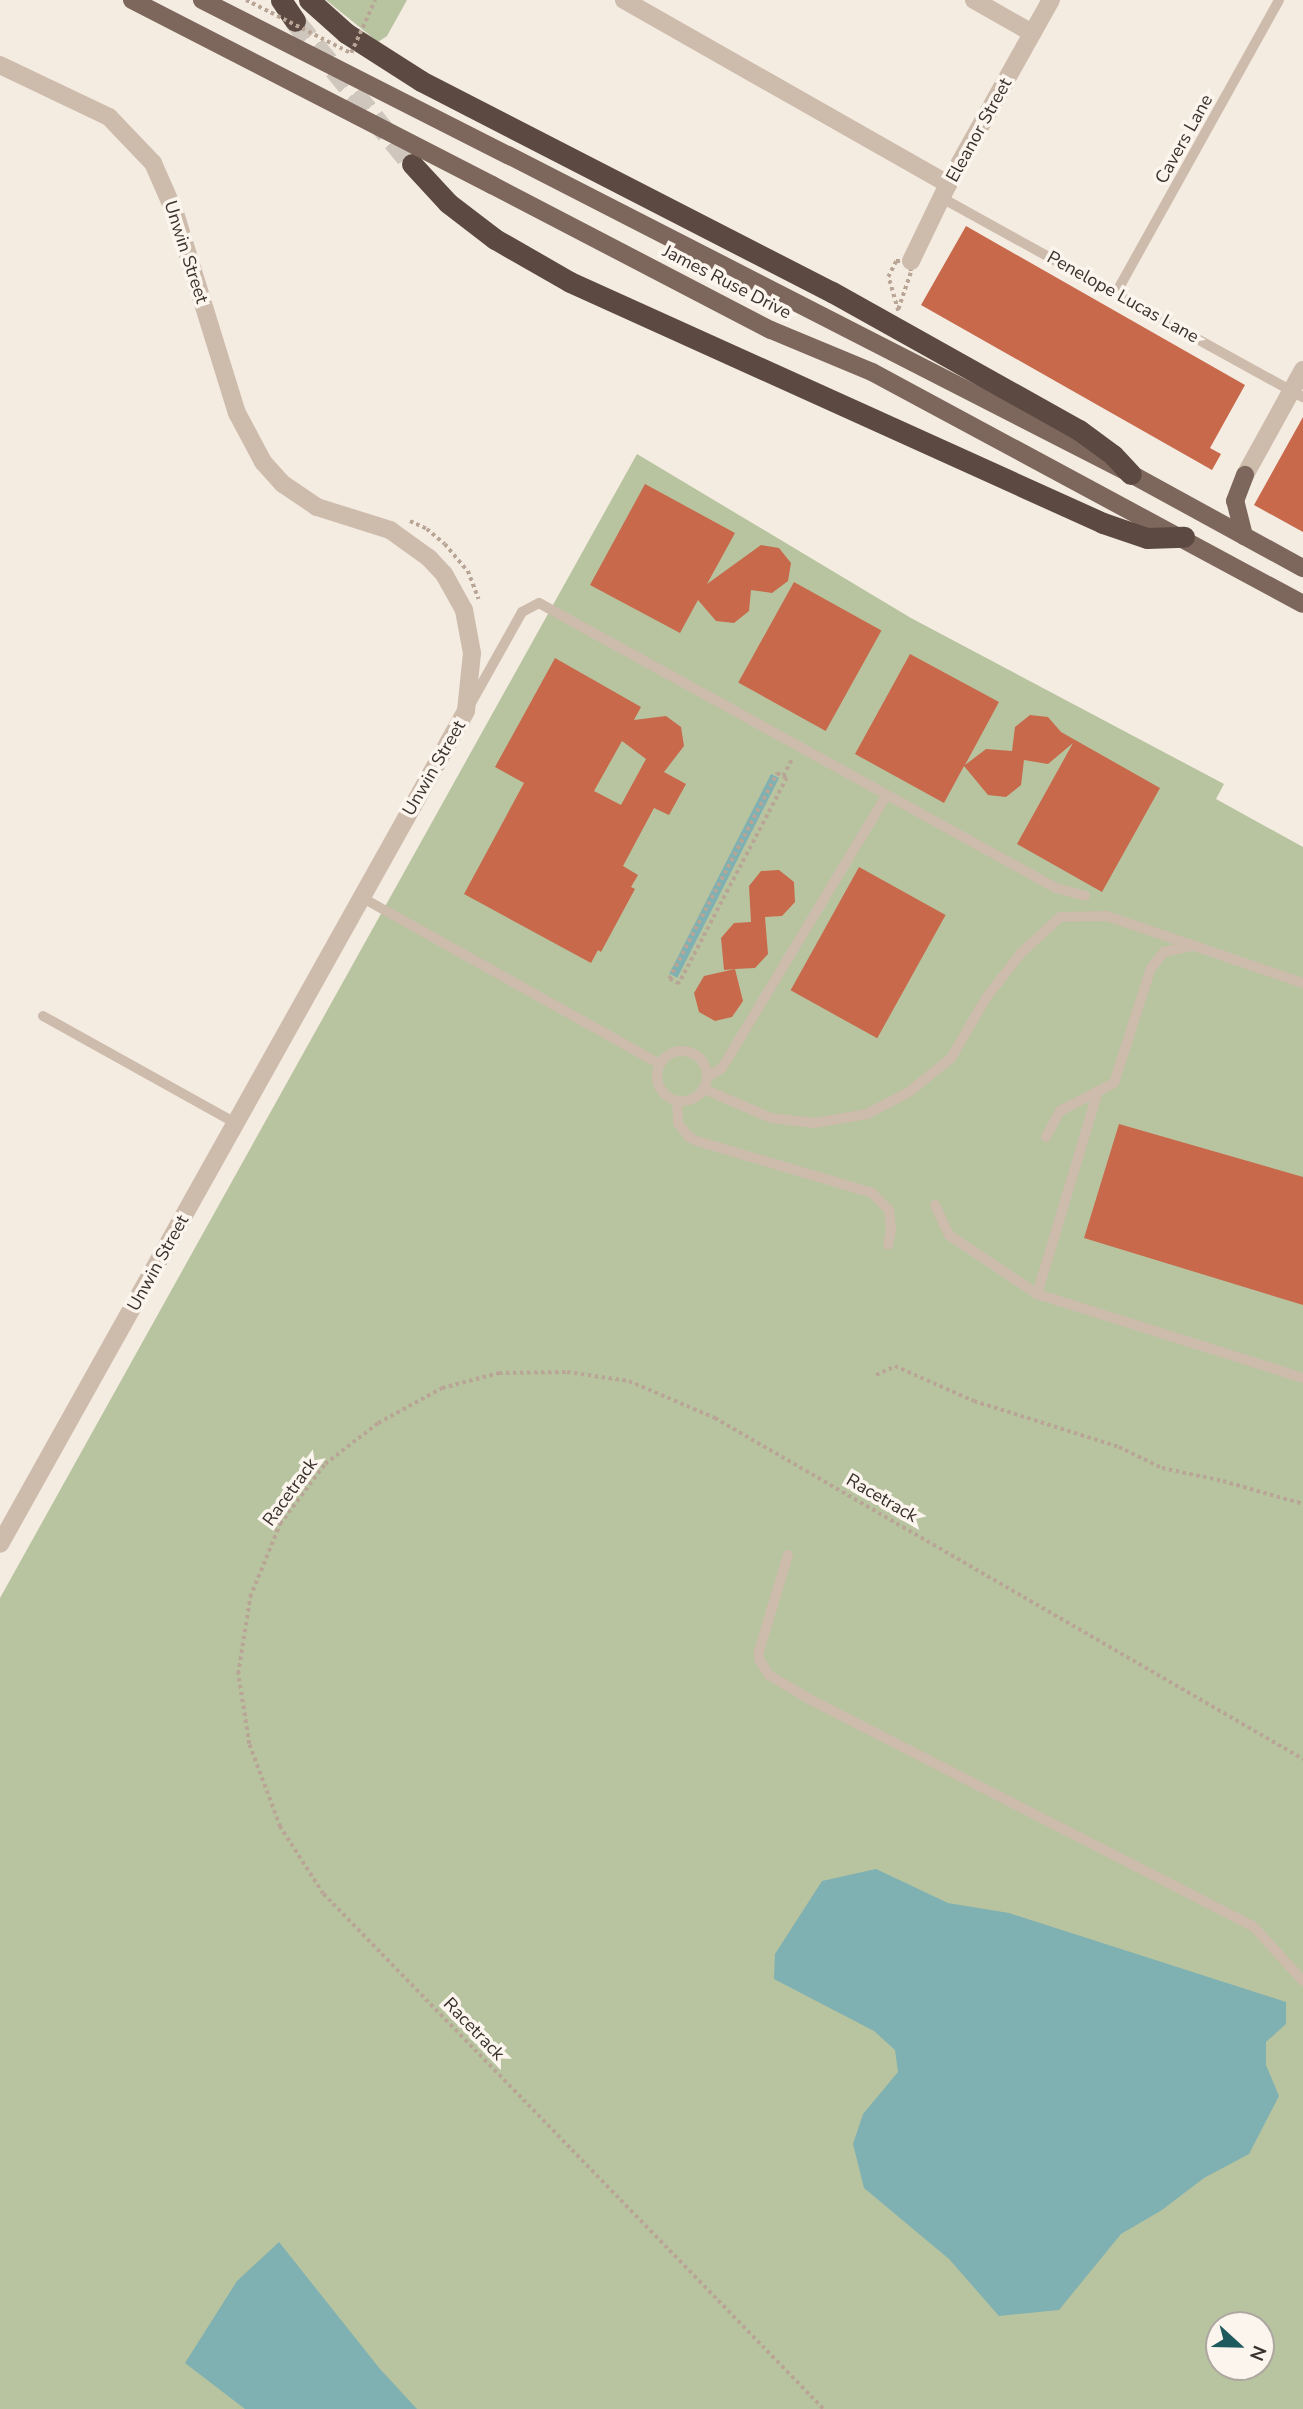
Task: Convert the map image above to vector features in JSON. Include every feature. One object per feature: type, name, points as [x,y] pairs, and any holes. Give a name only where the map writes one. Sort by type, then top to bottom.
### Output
[{"type":"highway","points":[[281,0],[295,20]]},
{"type":"highway","points":[[309,0],[346,33],[421,81],[844,299],[1079,430],[1113,455],[1131,474]]},
{"type":"highway","points":[[412,164],[448,203],[495,239],[570,282],[1103,523],[1147,538],[1184,537]]},
{"type":"main road","name":"James Ruse Drive","points":[[132,0],[771,330],[872,372],[1184,537],[1303,604]]},
{"type":"main road","name":"James Ruse Drive","points":[[202,0],[1131,474],[1303,568]]},
{"type":"main road","points":[[1244,536],[1235,502],[1245,475]]},
{"type":"street","name":"Penelope Lucas Lane","points":[[624,0],[945,191]]},
{"type":"street","points":[[974,0],[1032,33]]},
{"type":"street","name":"Eleanor Street","points":[[911,261],[945,191],[1051,0]]},
{"type":"street","name":"Unwin Street","points":[[0,65],[109,117],[153,163],[175,213],[219,360],[250,442],[283,484],[317,507],[390,530],[423,553],[444,575],[464,610],[470,631],[471,681],[466,712],[0,1544]]},
{"type":"street","points":[[1245,475],[1298,394],[1303,370]]},
{"type":"lane","name":"Cavers Lane","points":[[1116,293],[1279,0]]},
{"type":"lane","name":"Penelope Lucas Lane","points":[[945,191],[1116,293],[1298,394]]},
{"type":"lane","points":[[466,712],[522,612],[539,603],[1056,888],[1085,896]]},
{"type":"lane","points":[[707,1077],[722,1068],[886,796]]},
{"type":"lane","points":[[361,897],[660,1064]]},
{"type":"lane","points":[[704,1088],[771,1118],[814,1124],[867,1114],[909,1092],[951,1058],[986,998],[1014,962],[1060,917],[1107,916],[1303,983]]},
{"type":"lane","points":[[1046,1137],[1060,1111],[1114,1083],[1151,968],[1164,952],[1192,946]]},
{"type":"lane","points":[[43,1016],[235,1123]]},
{"type":"lane","points":[[689,1052],[702,1060],[707,1077],[704,1088],[693,1099],[670,1099],[659,1087],[657,1079],[660,1064],[673,1053],[689,1052]]},
{"type":"lane","points":[[1037,1294],[1098,1091]]},
{"type":"lane","points":[[677,1101],[678,1123],[688,1137],[696,1141],[872,1193],[889,1210],[891,1230],[888,1245]]},
{"type":"lane","points":[[935,1205],[948,1235],[1037,1294],[1303,1378]]},
{"type":"lane","points":[[788,1555],[759,1651],[759,1659],[769,1675],[811,1700],[1252,1926],[1303,1981]]},
{"type":"path","points":[[246,0],[351,53],[375,0]]},
{"type":"path","points":[[895,261],[911,261],[911,273],[898,311],[888,277],[895,261]]},
{"type":"path","points":[[783,776],[798,748]]},
{"type":"path","points":[[777,773],[783,776],[787,778],[679,984],[669,979],[777,773]]},
{"type":"path","points":[[876,1375],[895,1366],[974,1401],[1119,1447],[1162,1468],[1223,1481],[1303,1504]]},
{"type":"path","name":"Racetrack","points":[[823,2409],[323,1894],[280,1826],[249,1744],[238,1674],[250,1597],[280,1524],[325,1464],[378,1423],[442,1388],[499,1373],[567,1372],[629,1381],[715,1418],[1303,1759]]},
{"type":"green space","points":[[326,0],[407,0],[387,36],[378,42]]},
{"type":"green space","points":[[637,454],[911,618],[1224,784],[1216,799],[1303,847],[1303,2409],[0,2409],[0,1598]]},
{"type":"water","points":[[771,774],[779,778],[677,978],[669,974]]},
{"type":"water","points":[[876,1869],[948,1903],[1009,1913],[1286,2002],[1286,2024],[1266,2042],[1266,2065],[1279,2096],[1249,2154],[1204,2178],[1162,2210],[1121,2234],[1059,2310],[999,2316],[949,2259],[864,2188],[853,2144],[863,2114],[898,2072],[895,2050],[874,2031],[774,1979],[775,1954],[822,1881]]},
{"type":"water","points":[[279,2242],[380,2369],[417,2409],[245,2409],[185,2363],[237,2281]]},
{"type":"building","points":[[966,226],[1245,385],[1210,448],[1221,454],[1212,470],[921,305]]},
{"type":"building","points":[[1303,417],[1303,532],[1254,505]]},
{"type":"building","points":[[645,484],[735,533],[707,584],[761,545],[779,548],[791,563],[788,581],[772,593],[751,590],[749,611],[734,623],[716,621],[698,600],[680,633],[590,585]]},
{"type":"building","points":[[794,582],[881,630],[826,731],[738,683]]},
{"type":"building","points":[[910,654],[999,702],[965,765],[986,749],[1012,751],[1015,727],[1030,715],[1048,717],[1061,732],[1160,788],[1102,892],[1017,844],[1073,743],[1048,764],[1024,760],[1021,785],[1006,797],[988,795],[964,766],[944,803],[855,754]]},
{"type":"building","points":[[555,658],[641,707],[634,720],[666,716],[681,727],[684,746],[664,772],[686,784],[669,815],[654,808],[623,866],[638,875],[631,887],[635,889],[601,952],[598,950],[591,963],[464,894],[524,783],[495,767]],"holes":[[[622,741],[646,759],[621,805],[594,791]]]},
{"type":"building","points":[[859,867],[946,915],[877,1038],[791,990]]},
{"type":"building","points":[[779,870],[794,882],[795,902],[782,916],[765,917],[768,954],[755,968],[724,970],[721,938],[734,923],[751,922],[749,886],[761,871]]},
{"type":"building","points":[[735,969],[743,1001],[732,1017],[715,1021],[699,1012],[694,993],[704,976]]},
{"type":"building","points":[[1119,1124],[1303,1177],[1303,1305],[1084,1238]]},
{"type":"tunnel","points":[[295,21],[412,164]]}]
